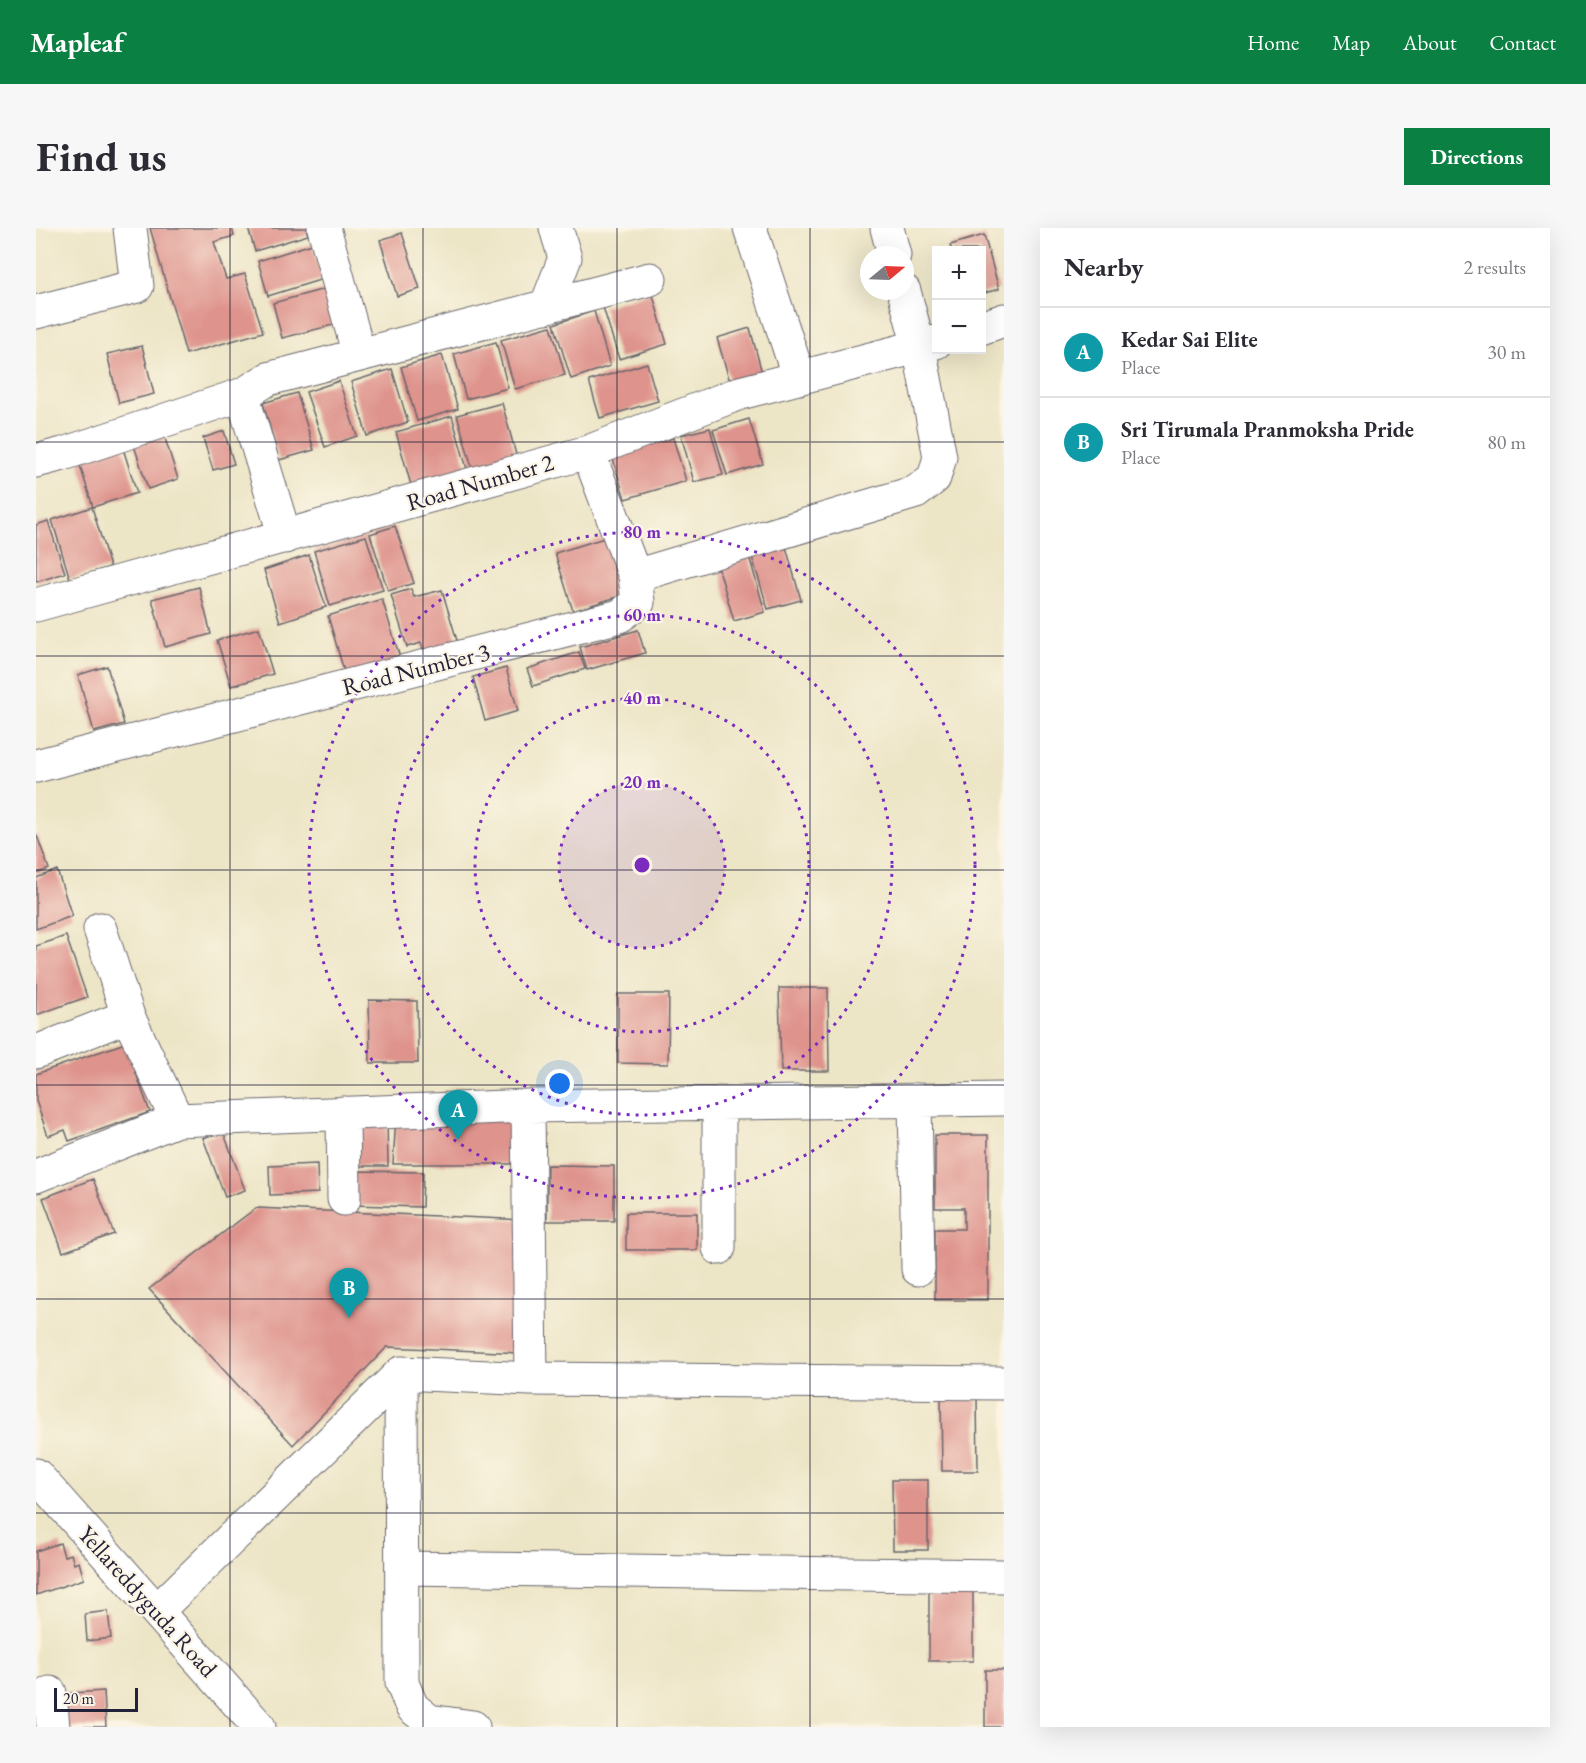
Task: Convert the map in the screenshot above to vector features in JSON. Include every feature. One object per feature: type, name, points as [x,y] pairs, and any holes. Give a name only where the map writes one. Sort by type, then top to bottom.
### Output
[{"type":"street","points":[[36,312],[137,286],[130,228]]},
{"type":"street","points":[[324,228],[359,355]]},
{"type":"street","points":[[546,307],[565,258],[556,228]]},
{"type":"street","points":[[750,228],[799,378]]},
{"type":"street","points":[[887,228],[892,246]]},
{"type":"street","points":[[36,461],[244,394],[268,379],[650,279]]},
{"type":"street","points":[[635,576],[916,492],[934,478],[940,457],[928,344],[908,300]]},
{"type":"street","points":[[986,325],[1004,320]]},
{"type":"street","name":"Road Number 2","points":[[36,605],[588,452],[740,393],[928,344]]},
{"type":"street","points":[[244,394],[247,411],[285,537]]},
{"type":"street","name":"Road Number 3","points":[[36,766],[620,616],[638,602],[635,576],[588,452]]},
{"type":"street","points":[[100,928],[128,1016],[177,1120]]},
{"type":"street","points":[[36,1052],[128,1016]]},
{"type":"street","points":[[36,1176],[177,1120],[528,1106],[1004,1099]]},
{"type":"street","points":[[915,1100],[918,1269]]},
{"type":"street","points":[[719,1103],[719,1248]]},
{"type":"street","points":[[528,1106],[531,1379]]},
{"type":"street","points":[[343,1113],[344,1199]]},
{"type":"street","points":[[401,1373],[402,1683],[412,1707],[429,1721],[473,1727]]},
{"type":"street","points":[[157,1611],[401,1373],[531,1379],[1004,1383]]},
{"type":"street","name":"Yellareddyguda Road","points":[[36,1475],[259,1727]]},
{"type":"street","points":[[402,1568],[1004,1576]]},
{"type":"street","points":[[50,1694],[53,1727]]},
{"type":"building","points":[[150,228],[232,228],[234,236],[214,242],[226,279],[245,274],[263,332],[186,354]]},
{"type":"building","points":[[248,228],[306,228],[308,235],[255,251]]},
{"type":"building","points":[[402,233],[420,289],[397,296],[380,240]]},
{"type":"building","points":[[984,235],[999,289],[986,293],[986,246],[950,245]]},
{"type":"building","points":[[312,244],[323,279],[268,296],[258,261]]},
{"type":"building","points":[[328,288],[337,324],[282,338],[273,303]]},
{"type":"building","points":[[652,292],[667,344],[619,359],[603,307]]},
{"type":"building","points":[[594,311],[610,366],[571,379],[554,324]]},
{"type":"building","points":[[551,326],[565,375],[515,389],[501,340]]},
{"type":"building","points":[[750,328],[762,373],[730,382],[717,338]]},
{"type":"building","points":[[496,342],[508,388],[466,399],[454,354]]},
{"type":"building","points":[[142,346],[154,394],[119,403],[107,354]]},
{"type":"building","points":[[442,355],[458,409],[417,421],[401,367]]},
{"type":"building","points":[[647,363],[658,401],[600,418],[589,381]]},
{"type":"building","points":[[392,369],[408,422],[367,436],[351,382]]},
{"type":"building","points":[[339,381],[357,436],[325,447],[306,392]]},
{"type":"building","points":[[297,393],[314,450],[279,460],[263,403]]},
{"type":"building","points":[[502,403],[518,462],[474,474],[457,415]]},
{"type":"building","points":[[452,416],[467,469],[411,485],[396,432]]},
{"type":"building","points":[[749,419],[763,464],[727,475],[713,430]]},
{"type":"building","points":[[710,428],[723,475],[694,482],[681,435]]},
{"type":"building","points":[[162,429],[178,479],[148,489],[132,439]]},
{"type":"building","points":[[224,431],[234,464],[213,470],[203,438]]},
{"type":"building","points":[[673,438],[686,481],[625,499],[612,456]]},
{"type":"building","points":[[121,442],[137,493],[93,507],[77,456]]},
{"type":"building","points":[[92,507],[110,567],[70,579],[52,520]]},
{"type":"building","points":[[48,521],[65,573],[36,582],[36,525]]},
{"type":"building","points":[[395,526],[414,583],[388,591],[370,534]]},
{"type":"building","points":[[366,536],[383,590],[330,606],[314,551]]},
{"type":"building","points":[[611,536],[629,593],[573,611],[555,553]]},
{"type":"building","points":[[786,547],[801,600],[768,609],[752,557]]},
{"type":"building","points":[[309,555],[326,607],[280,622],[264,570]]},
{"type":"building","points":[[749,556],[765,612],[734,621],[718,566]]},
{"type":"building","points":[[199,587],[211,634],[165,647],[152,599]]},
{"type":"building","points":[[411,589],[414,597],[442,590],[458,644],[425,654],[421,643],[407,647],[391,595]]},
{"type":"building","points":[[382,599],[401,661],[346,678],[328,616]]},
{"type":"building","points":[[259,628],[273,674],[231,686],[217,640]]},
{"type":"building","points":[[638,630],[645,653],[587,670],[580,647]]},
{"type":"building","points":[[579,652],[585,669],[533,686],[527,669]]},
{"type":"building","points":[[107,666],[124,724],[94,732],[78,675]]},
{"type":"building","points":[[506,668],[518,711],[485,721],[473,677]]},
{"type":"building","points":[[36,833],[49,869],[36,874]]},
{"type":"building","points":[[57,870],[72,916],[36,929],[36,878]]},
{"type":"building","points":[[66,936],[87,997],[36,1015],[36,946]]},
{"type":"building","points":[[779,988],[828,988],[829,1071],[781,1071]]},
{"type":"building","points":[[618,994],[669,994],[668,1064],[618,1063]]},
{"type":"building","points":[[369,1000],[417,1001],[418,1063],[370,1063]]},
{"type":"building","points":[[125,1043],[150,1112],[69,1141],[65,1130],[48,1136],[36,1101],[36,1074]]},
{"type":"building","points":[[520,1111],[522,1164],[393,1164],[396,1116]]},
{"type":"building","points":[[348,1120],[387,1120],[388,1166],[348,1166]]},
{"type":"building","points":[[223,1131],[245,1190],[225,1197],[203,1138]]},
{"type":"building","points":[[935,1135],[988,1135],[988,1300],[935,1300],[935,1229],[964,1229],[964,1208],[935,1208]]},
{"type":"building","points":[[317,1164],[318,1193],[270,1195],[269,1166]]},
{"type":"building","points":[[547,1165],[614,1166],[614,1221],[547,1221]]},
{"type":"building","points":[[352,1171],[423,1172],[422,1207],[351,1205]]},
{"type":"building","points":[[93,1179],[114,1234],[63,1252],[43,1198]]},
{"type":"building","points":[[256,1208],[526,1220],[520,1353],[387,1347],[293,1445],[149,1289]]},
{"type":"building","points":[[626,1213],[697,1213],[697,1250],[626,1250]]},
{"type":"building","points":[[941,1398],[977,1398],[978,1471],[942,1471]]},
{"type":"building","points":[[892,1480],[928,1480],[928,1550],[893,1550]]},
{"type":"building","points":[[60,1543],[64,1556],[71,1554],[74,1564],[79,1562],[84,1579],[36,1595],[36,1551]]},
{"type":"building","points":[[929,1591],[973,1591],[973,1661],[929,1661]]},
{"type":"building","points":[[108,1611],[111,1638],[87,1641],[85,1614]]},
{"type":"building","points":[[985,1670],[1004,1670],[1004,1727],[985,1727]]},
{"type":"building","points":[[104,1691],[106,1727],[55,1727],[54,1694]]},
{"type":"place","name":"Kedar Sai Elite","points":[[458,1140]]},
{"type":"place","name":"Sri Tirumala Pranmoksha Pride","points":[[349,1318]]}]
